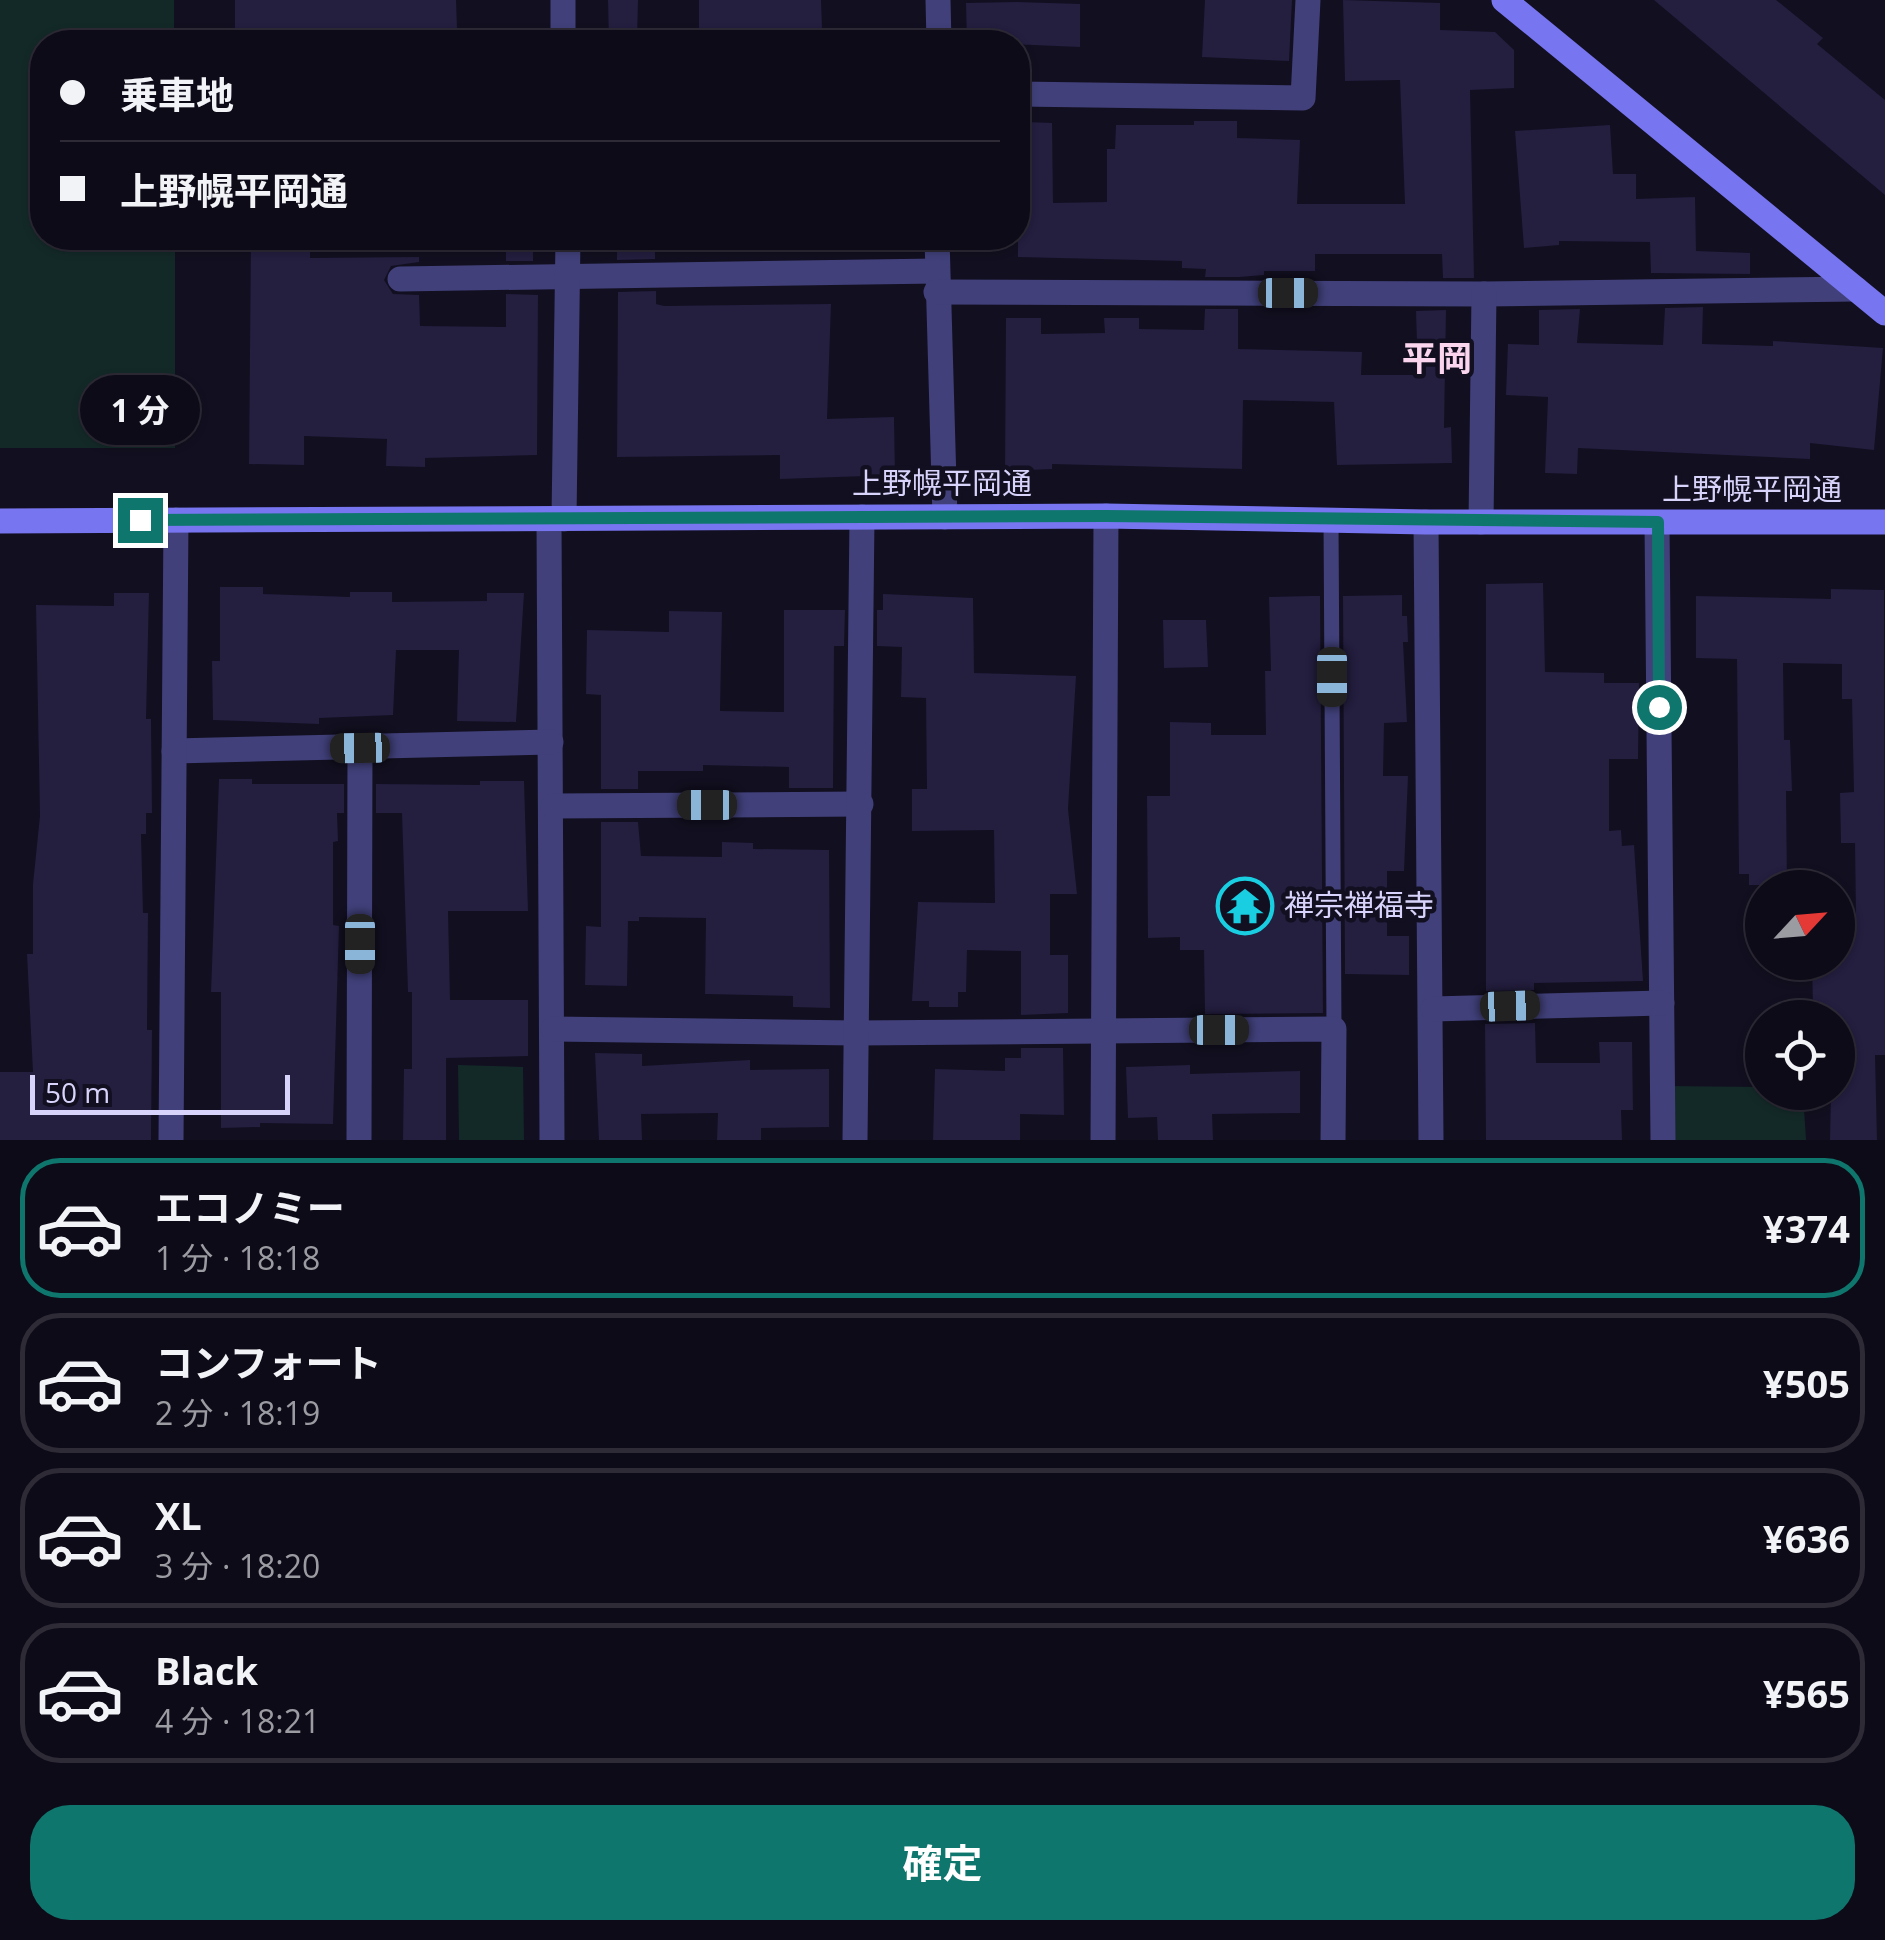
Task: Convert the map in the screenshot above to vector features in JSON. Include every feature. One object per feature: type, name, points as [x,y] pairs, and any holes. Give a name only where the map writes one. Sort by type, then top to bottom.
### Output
[{"type":"street","points":[[562,0],[563,30]]},
{"type":"street","points":[[938,0],[939,30]]},
{"type":"street","points":[[1030,94],[1303,98],[1308,0]]},
{"type":"street","points":[[1504,0],[1885,312]]},
{"type":"street","points":[[552,1140],[556,519],[568,250]]},
{"type":"street","points":[[937,250],[945,517]]},
{"type":"street","points":[[400,279],[937,282],[1484,294],[1856,288]]},
{"type":"street","points":[[1481,522],[1484,294]]},
{"type":"street","points":[[1103,1140],[1106,516]]},
{"type":"street","name":"上野幌平岡通","points":[[0,520],[1106,516],[1426,522],[1885,522]]},
{"type":"street","points":[[855,1140],[862,517]]},
{"type":"street","points":[[171,1140],[176,520]]},
{"type":"street","points":[[1426,522],[1434,1008],[1432,1140]]},
{"type":"street","points":[[1658,522],[1664,1140]]},
{"type":"street","points":[[174,751],[552,742]]},
{"type":"street","points":[[360,748],[360,1140]]},
{"type":"street","points":[[552,806],[861,804]]},
{"type":"street","points":[[1434,1008],[1662,1002]]},
{"type":"street","points":[[553,1029],[856,1034],[1334,1029],[1333,1140]]},
{"type":"lane","points":[[1332,520],[1334,1029]]},
{"type":"green space","points":[[0,0],[174,0],[174,30],[30,30],[30,250],[175,250],[175,448],[0,448]]},
{"type":"green space","points":[[458,1065],[523,1067],[524,1140],[459,1140]]},
{"type":"green space","points":[[1663,1086],[1745,1087],[1745,1110],[1804,1110],[1806,1140],[1663,1140]]},
{"type":"building","points":[[235,0],[456,0],[457,28],[235,30]]},
{"type":"building","points":[[608,0],[638,0],[637,30],[609,30]]},
{"type":"building","points":[[699,0],[821,0],[822,29],[699,29]]},
{"type":"building","points":[[1205,0],[1292,0],[1289,61],[1202,57]]},
{"type":"building","points":[[1343,0],[1440,3],[1440,30],[1495,32],[1514,50],[1514,88],[1470,90],[1474,278],[1443,278],[1442,254],[1315,254],[1315,271],[1264,271],[1264,275],[1239,277],[1205,277],[1206,269],[1182,268],[1182,261],[1018,257],[1018,250],[1030,250],[1030,122],[1052,123],[1053,203],[1107,202],[1107,149],[1115,149],[1116,125],[1237,121],[1237,138],[1300,140],[1297,204],[1405,204],[1400,80],[1345,81]]},
{"type":"building","points":[[1654,0],[1776,0],[1823,38],[1817,44],[1885,100],[1885,195]]},
{"type":"building","points":[[966,3],[1080,4],[1080,47],[1030,45],[1030,30],[967,30]]},
{"type":"building","points":[[1610,125],[1613,174],[1636,174],[1636,199],[1695,197],[1696,251],[1750,253],[1750,274],[1651,273],[1650,242],[1559,241],[1559,245],[1524,248],[1515,131]]},
{"type":"building","points":[[251,250],[310,250],[310,258],[419,257],[419,262],[391,266],[384,280],[393,294],[419,295],[420,326],[506,327],[506,294],[538,295],[537,455],[425,458],[425,467],[386,466],[387,439],[304,436],[304,465],[249,464]]},
{"type":"building","points":[[506,250],[533,250],[533,261],[506,261]]},
{"type":"building","points":[[617,250],[655,250],[655,259],[617,260]]},
{"type":"building","points":[[656,291],[656,304],[664,306],[831,304],[827,419],[894,417],[895,475],[780,479],[780,455],[617,457],[618,292]]},
{"type":"building","points":[[1703,307],[1702,344],[1773,346],[1773,341],[1883,348],[1874,450],[1810,443],[1810,459],[1578,448],[1577,474],[1545,473],[1548,397],[1506,395],[1508,344],[1539,345],[1539,310],[1580,309],[1577,343],[1663,345],[1665,308]]},
{"type":"building","points":[[1205,309],[1238,309],[1238,349],[1362,352],[1361,375],[1418,375],[1416,311],[1446,310],[1444,428],[1451,427],[1452,463],[1337,465],[1334,402],[1243,400],[1242,469],[1052,464],[1052,469],[1005,471],[1006,318],[1041,318],[1041,334],[1105,333],[1104,318],[1139,318],[1139,329],[1204,330]]},
{"type":"building","points":[[1543,583],[1545,672],[1604,673],[1604,683],[1639,683],[1638,759],[1609,759],[1609,831],[1621,830],[1622,846],[1634,845],[1643,981],[1534,983],[1534,990],[1486,991],[1486,584]]},
{"type":"building","points":[[220,587],[263,587],[263,594],[350,597],[350,592],[392,592],[392,602],[487,601],[487,593],[524,593],[516,722],[457,721],[459,650],[396,650],[393,715],[319,718],[319,724],[213,720],[212,661],[220,661]]},
{"type":"building","points":[[1831,589],[1884,590],[1885,1055],[1875,1055],[1877,1140],[1830,1140],[1831,1110],[1855,1110],[1855,1000],[1813,1000],[1812,980],[1855,980],[1855,843],[1841,843],[1840,793],[1854,792],[1852,699],[1842,699],[1842,664],[1783,663],[1784,740],[1790,740],[1792,791],[1786,791],[1787,870],[1745,870],[1745,874],[1739,874],[1737,659],[1696,658],[1696,596],[1831,599]]},
{"type":"building","points":[[114,593],[149,593],[146,719],[151,719],[152,813],[146,813],[146,834],[141,834],[143,913],[148,913],[147,1030],[152,1030],[151,1140],[0,1140],[0,1072],[33,1072],[27,954],[33,954],[33,884],[40,816],[36,605],[114,606]]},
{"type":"building","points":[[883,594],[973,598],[974,673],[1076,676],[1068,809],[1077,894],[1050,894],[1050,955],[1068,955],[1068,1013],[1021,1015],[1021,951],[967,950],[966,992],[958,992],[958,1007],[929,1007],[929,1001],[912,1001],[918,902],[995,903],[994,830],[912,831],[912,789],[927,789],[926,698],[901,697],[902,647],[877,646],[877,610],[883,610]]},
{"type":"building","points":[[1402,595],[1402,616],[1407,616],[1408,642],[1403,642],[1407,722],[1384,723],[1383,776],[1408,776],[1404,871],[1387,871],[1387,936],[1409,936],[1409,975],[1345,974],[1343,596]]},
{"type":"building","points":[[1320,596],[1323,1013],[1205,1014],[1204,950],[1180,950],[1180,937],[1148,938],[1147,796],[1170,796],[1170,722],[1211,723],[1211,735],[1266,735],[1265,671],[1271,671],[1269,597]]},
{"type":"building","points":[[784,610],[845,610],[844,646],[834,646],[833,788],[789,788],[789,767],[703,765],[703,771],[638,771],[638,789],[601,789],[601,695],[586,694],[587,630],[669,632],[669,611],[722,612],[720,711],[784,712]]},
{"type":"building","points":[[1163,620],[1206,620],[1208,667],[1164,668]]},
{"type":"building","points":[[219,779],[252,779],[252,784],[344,784],[344,813],[337,813],[338,841],[333,842],[333,925],[339,926],[333,1124],[260,1123],[260,1127],[221,1128],[221,992],[211,992]]},
{"type":"building","points":[[480,781],[524,781],[528,911],[448,911],[450,1000],[528,1000],[528,1056],[446,1058],[446,1140],[403,1140],[404,1069],[412,1069],[412,992],[408,992],[402,813],[376,813],[376,784],[480,785]]},
{"type":"building","points":[[601,822],[638,822],[641,856],[722,857],[722,842],[753,843],[753,849],[829,850],[830,1008],[793,1007],[793,996],[705,994],[706,918],[639,917],[639,921],[628,921],[627,986],[585,985],[586,926],[601,927]]},
{"type":"building","points":[[1535,1023],[1536,1063],[1600,1063],[1599,1042],[1632,1042],[1633,1110],[1621,1110],[1622,1140],[1486,1140],[1485,1024]]},
{"type":"building","points":[[1021,1048],[1063,1048],[1064,1115],[1020,1114],[1020,1140],[933,1140],[935,1069],[1005,1071],[1005,1058],[1021,1058]]},
{"type":"building","points":[[595,1053],[642,1054],[642,1066],[750,1060],[750,1070],[829,1069],[829,1127],[761,1128],[761,1140],[717,1140],[718,1113],[641,1114],[642,1140],[599,1140]]},
{"type":"building","points":[[1190,1065],[1190,1074],[1300,1071],[1300,1113],[1212,1114],[1213,1140],[1158,1140],[1157,1117],[1128,1118],[1126,1067]]},
{"type":"place","name":"禅宗禅福寺","points":[[1245,906]]},
{"type":"district","name":"平岡","points":[[1437,359]]},
{"type":"route","points":[[140,520],[1106,516],[1658,522],[1659,707]]}]
